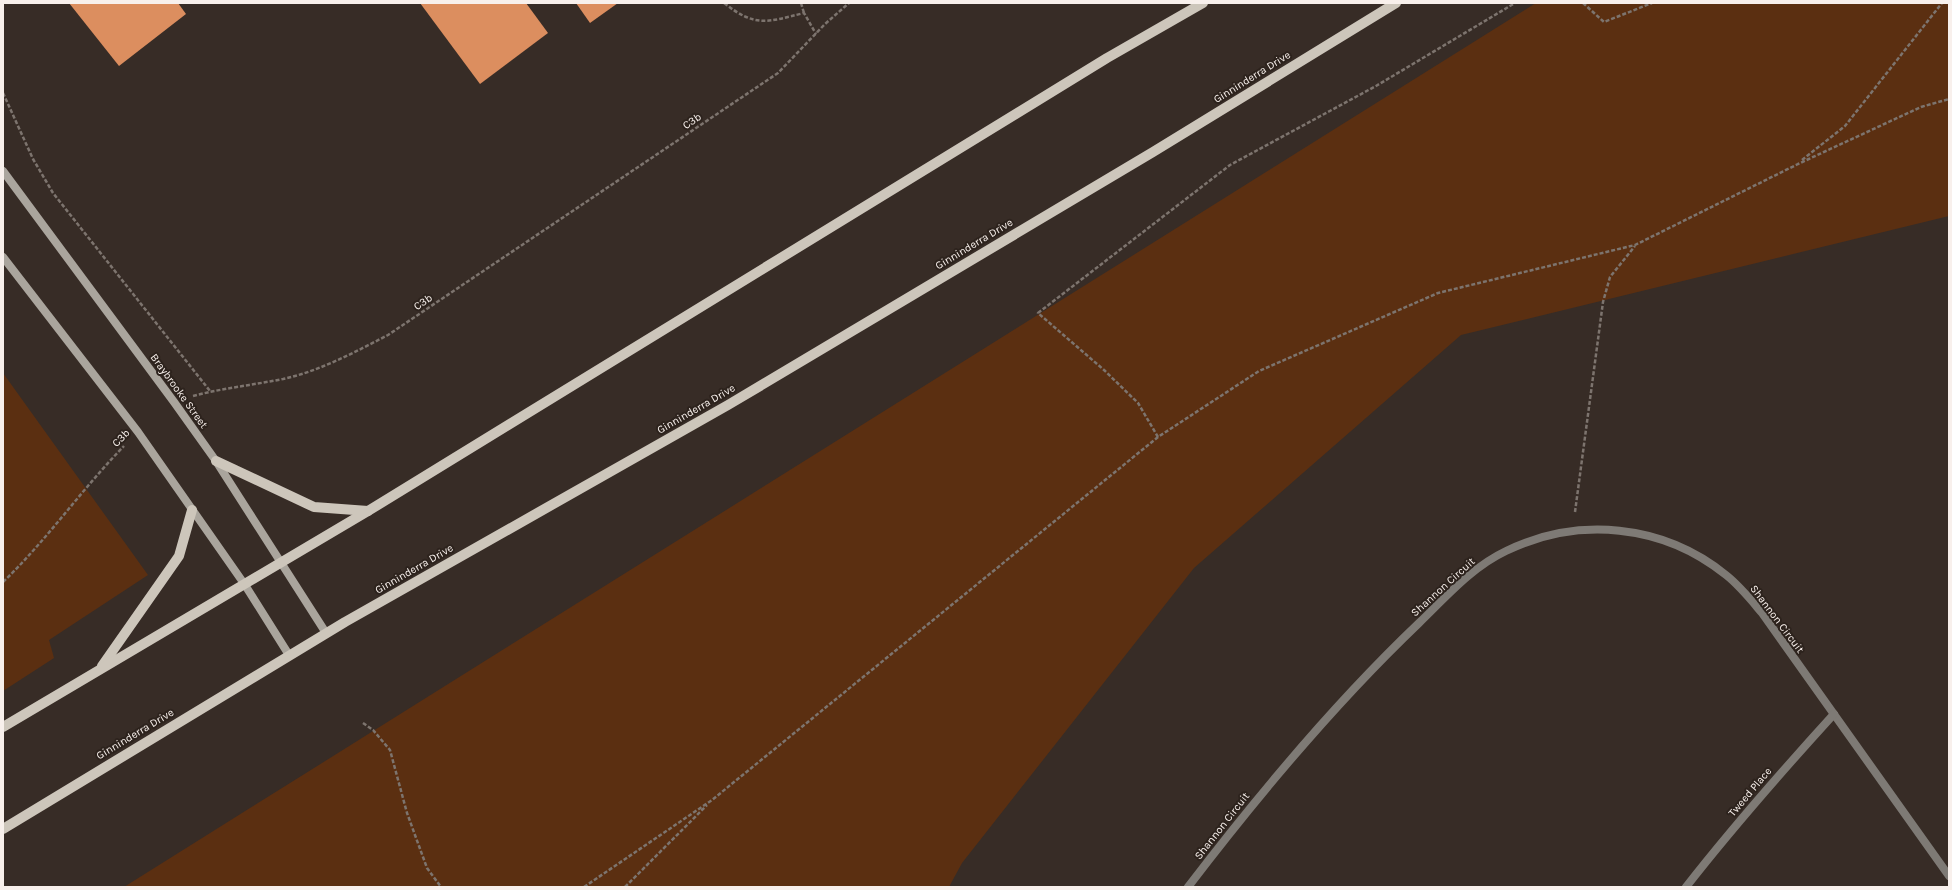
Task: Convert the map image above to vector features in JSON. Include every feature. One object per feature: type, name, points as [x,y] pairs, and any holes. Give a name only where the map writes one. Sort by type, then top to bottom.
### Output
[{"type":"main road","points":[[3,727],[368,511],[1107,58],[1203,3]]},
{"type":"main road","name":"Ginninderra Drive","points":[[3,829],[326,633],[735,401],[1153,152],[1396,3]]},
{"type":"main road","points":[[216,461],[314,507],[368,511]]},
{"type":"main road","points":[[100,670],[179,556],[192,510]]},
{"type":"street","name":"Braybrooke Street","points":[[3,171],[216,461],[326,633]]},
{"type":"street","points":[[3,257],[138,432],[245,585],[289,656]]},
{"type":"street","name":"Shannon Circuit","points":[[1188,887],[1293,755],[1402,639],[1461,582],[1482,566],[1510,549],[1554,534],[1580,530],[1619,530],[1657,538],[1688,550],[1726,575],[1745,593],[1762,614],[1949,876]]},
{"type":"street","name":"Tweed Place","points":[[1686,887],[1768,786],[1834,714]]},
{"type":"path","points":[[724,3],[743,16],[766,22],[804,13]]},
{"type":"path","points":[[801,3],[804,13],[816,34]]},
{"type":"path","name":"C3b","points":[[174,402],[210,391],[285,378],[338,360],[388,335],[778,73],[849,3]]},
{"type":"path","points":[[1158,437],[1138,403],[1104,370],[1038,313],[1230,165],[1376,86],[1515,3]]},
{"type":"path","points":[[1583,3],[1604,22],[1652,3]]},
{"type":"path","points":[[1798,164],[1845,126],[1942,3]]},
{"type":"path","points":[[3,93],[33,159],[53,193],[210,391]]},
{"type":"path","points":[[584,887],[712,800],[1158,437],[1259,371],[1438,293],[1635,245],[1798,164],[1922,107],[1949,99]]},
{"type":"path","points":[[1580,530],[1575,511],[1603,302],[1610,277],[1635,245]]},
{"type":"path","name":"C3b","points":[[3,582],[23,563],[108,463],[138,432]]},
{"type":"path","points":[[363,723],[373,730],[390,750],[407,813],[427,868],[441,887]]},
{"type":"path","points":[[625,887],[712,800]]},
{"type":"shaded area","points":[[1536,3],[1949,3],[1949,216],[1461,335],[1194,568],[962,863],[949,887],[124,887]]},
{"type":"shaded area","points":[[3,373],[148,575],[49,640],[54,658],[3,691]]},
{"type":"building","points":[[69,3],[178,3],[186,14],[119,66]]},
{"type":"building","points":[[420,3],[526,3],[548,33],[480,84]]},
{"type":"building","points":[[576,3],[618,3],[590,23]]}]
